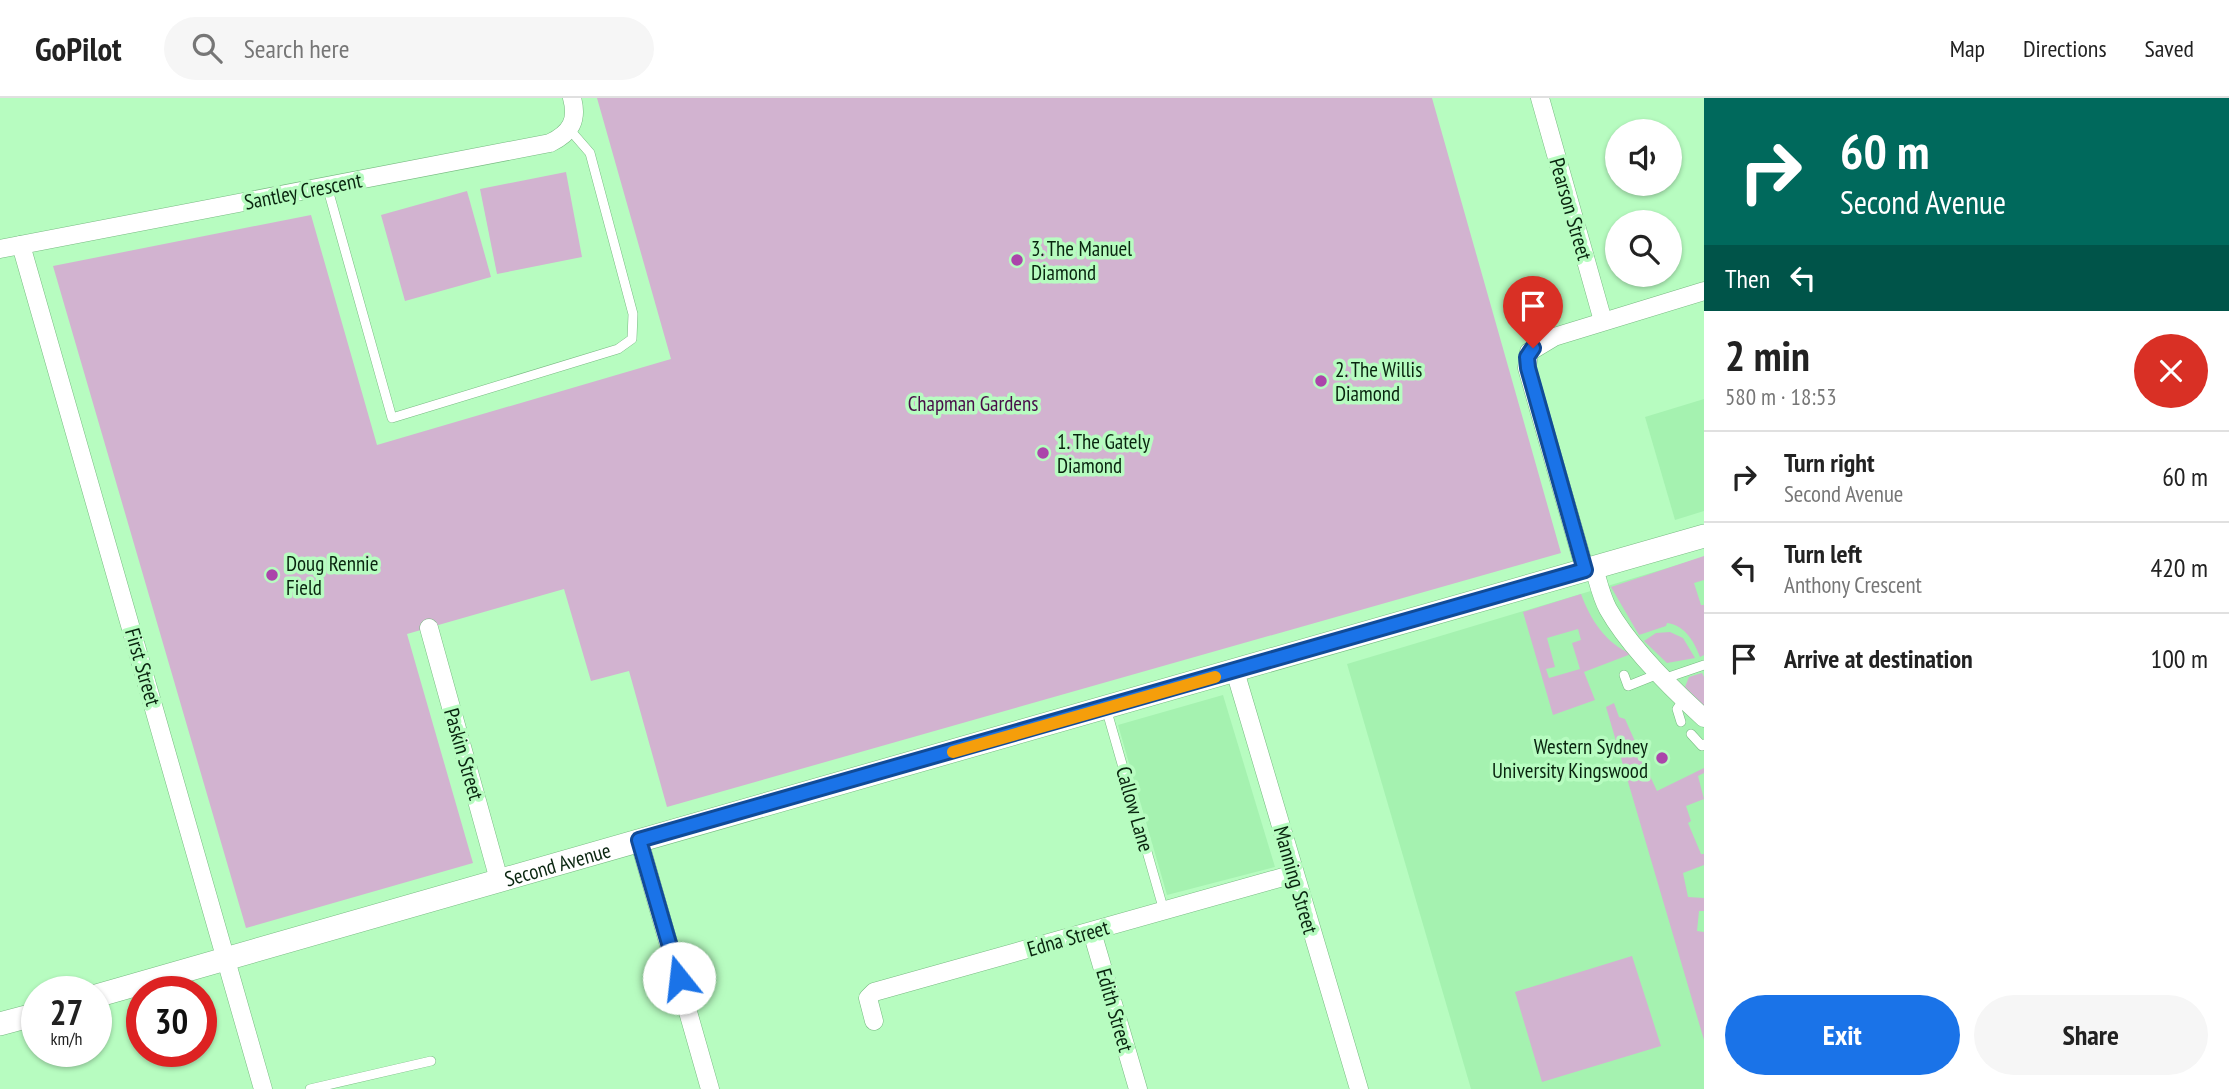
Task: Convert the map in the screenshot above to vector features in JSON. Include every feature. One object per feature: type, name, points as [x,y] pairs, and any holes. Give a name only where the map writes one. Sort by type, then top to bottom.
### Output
[{"type":"street","points":[[570,130],[575,116],[572,98]]},
{"type":"street","name":"Pearson Street","points":[[1540,98],[1603,321]]},
{"type":"street","name":"Santley Crescent","points":[[0,249],[537,146],[562,137],[570,130]]},
{"type":"street","name":"First Street","points":[[21,245],[263,1089]]},
{"type":"street","points":[[1704,291],[1603,321],[1536,345],[1529,352],[1527,362],[1590,569],[1607,607],[1661,677],[1704,718]]},
{"type":"street","name":"Second Avenue","points":[[112,991],[1704,536]]},
{"type":"street","name":"Paskin Street","points":[[429,628],[499,880]]},
{"type":"street","name":"Manning Street","points":[[1235,671],[1359,1089]]},
{"type":"street","points":[[639,840],[710,1089]]},
{"type":"street","name":"Edna Street","points":[[874,1021],[868,1000],[871,993],[1294,874]]},
{"type":"street","name":"Edith Street","points":[[1092,932],[1138,1089]]},
{"type":"street","points":[[0,1024],[21,1018]]},
{"type":"lane","points":[[327,186],[393,418],[618,349],[632,339],[633,314],[590,153],[570,130]]},
{"type":"lane","points":[[1624,675],[1629,686],[1704,665]]},
{"type":"lane","points":[[1681,722],[1677,709],[1684,699]]},
{"type":"lane","name":"Callow Lane","points":[[1107,708],[1164,911]]},
{"type":"lane","points":[[1691,734],[1704,744]]},
{"type":"lane","points":[[310,1089],[431,1061]]},
{"type":"shaded area","points":[[1704,399],[1704,511],[1675,520],[1645,417]]},
{"type":"shaded area","points":[[1704,557],[1704,1089],[1471,1089],[1347,664]]},
{"type":"shaded area","points":[[1223,695],[1275,867],[1167,895],[1118,725]]},
{"type":"green space","name":"Chapman Gardens","points":[[597,98],[1432,98],[1561,553],[667,807],[629,671],[591,681],[564,589],[407,634],[473,863],[246,928],[53,266],[311,215],[377,445],[671,359]]},
{"type":"green space","points":[[566,172],[582,257],[497,274],[480,189]]},
{"type":"green space","points":[[467,191],[491,277],[405,301],[381,215]]},
{"type":"green space","points":[[1704,556],[1704,580],[1694,583],[1701,605],[1704,605],[1704,655],[1700,657],[1687,634],[1673,624],[1667,623],[1666,626],[1639,635],[1611,587]]},
{"type":"green space","points":[[1581,594],[1600,630],[1614,644],[1631,654],[1584,672],[1595,700],[1553,715],[1523,612]],"holes":[[[1578,629],[1581,640],[1572,643],[1580,669],[1549,678],[1546,669],[1555,667],[1547,638]]]},
{"type":"green space","points":[[1670,632],[1683,638],[1695,658],[1667,663],[1644,641],[1656,633]]},
{"type":"green space","points":[[1702,673],[1704,706],[1685,687],[1689,677]]},
{"type":"green space","points":[[1614,703],[1619,717],[1625,719],[1638,748],[1635,750],[1657,791],[1704,768],[1704,773],[1698,776],[1704,799],[1686,806],[1691,821],[1688,823],[1701,854],[1704,854],[1704,865],[1683,873],[1688,897],[1704,898],[1704,911],[1699,911],[1697,931],[1704,932],[1704,1040],[1606,707]]},
{"type":"green space","points":[[1632,956],[1661,1046],[1542,1082],[1515,992]]},
{"type":"slow traffic","points":[[953,752],[1215,677]]},
{"type":"place","name":"3. The Manuel Diamond","points":[[1017,260]]},
{"type":"place","name":"2. The Willis Diamond","points":[[1321,381]]},
{"type":"place","name":"1. The Gately Diamond","points":[[1043,453]]},
{"type":"place","name":"Doug Rennie Field","points":[[272,575]]},
{"type":"place","name":"Western Sydney University Kingswood","points":[[1662,758]]},
{"type":"route","points":[[679,978],[639,840],[1585,570],[1528,368],[1527,357],[1533,348]]}]
